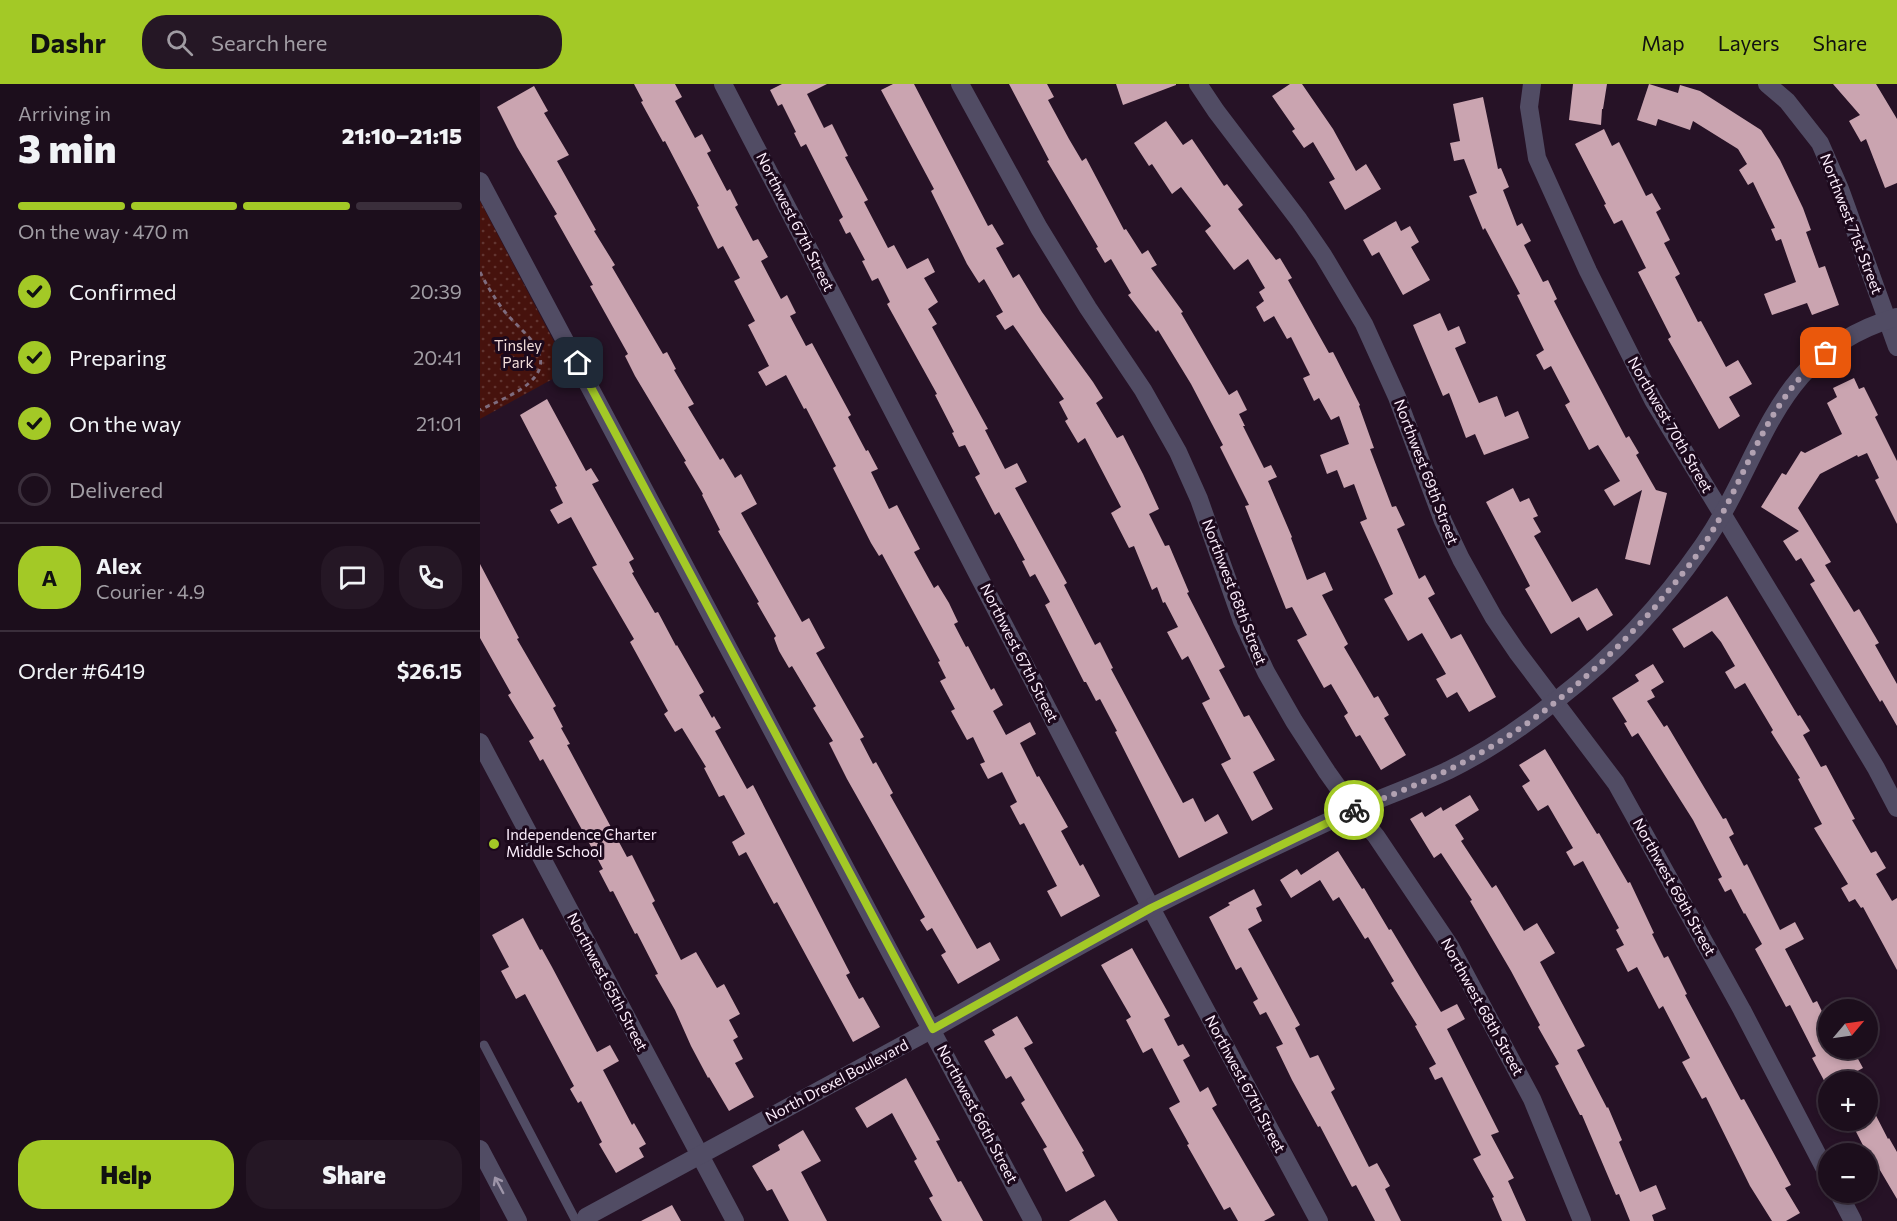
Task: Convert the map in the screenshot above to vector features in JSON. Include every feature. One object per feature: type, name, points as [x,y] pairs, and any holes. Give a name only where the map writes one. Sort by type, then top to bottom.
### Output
[{"type":"street","name":"Northwest 67th Street","points":[[723,84],[1151,908],[1319,1221]]},
{"type":"street","name":"Northwest 68th Street","points":[[960,84],[1040,228],[1088,308],[1143,390],[1178,452],[1199,499],[1242,621],[1293,721],[1354,810],[1376,836],[1450,946],[1532,1099],[1582,1221]]},
{"type":"street","name":"Northwest 69th Street","points":[[1198,84],[1311,237],[1364,324],[1397,397],[1443,521],[1461,559],[1494,618],[1616,783],[1743,1010],[1818,1156]]},
{"type":"street","name":"Northwest 70th Street","points":[[1532,84],[1529,107],[1537,158],[1588,271],[1653,400],[1876,768],[1897,808]]},
{"type":"street","name":"Northwest 71st Street","points":[[1767,84],[1787,100],[1820,143],[1892,318],[1897,347]]},
{"type":"street","name":"Northwest 66th Street","points":[[480,181],[933,1029],[1033,1221]]},
{"type":"street","name":"North Drexel Boulevard","points":[[580,1220],[1151,908],[1354,810],[1452,768],[1495,745],[1589,675],[1619,647],[1672,587],[1705,544],[1779,404],[1795,382],[1814,362],[1837,344],[1858,332],[1892,318]]},
{"type":"street","name":"Northwest 65th Street","points":[[480,742],[735,1221]]},
{"type":"street","points":[[480,1149],[518,1221]]},
{"type":"street","points":[[1844,1203],[1853,1221]]},
{"type":"lane","points":[[484,1045],[580,1220]]},
{"type":"path","points":[[480,272],[493,296],[538,347],[540,361],[537,374],[528,384],[480,410]]},
{"type":"green space","name":"Tinsley Park","points":[[480,201],[569,370],[480,419]]},
{"type":"building","points":[[634,84],[675,84],[682,97],[675,101],[695,138],[702,134],[711,151],[707,153],[727,191],[730,189],[738,205],[735,207],[753,241],[758,239],[768,257],[761,261],[781,299],[787,295],[796,313],[790,316],[806,346],[812,343],[851,415],[848,417],[878,469],[871,472],[889,509],[897,505],[920,549],[914,552],[934,588],[938,585],[949,603],[958,622],[954,624],[966,647],[968,646],[991,690],[994,688],[1003,705],[993,711],[1006,735],[1030,722],[1036,734],[1020,743],[1037,777],[1039,776],[1068,827],[1061,831],[1080,866],[1083,864],[1100,896],[1061,917],[1047,891],[1057,886],[1024,823],[1020,825],[1010,806],[1017,802],[1002,772],[988,779],[980,764],[985,762],[973,737],[967,740],[951,711],[955,709],[940,681],[946,678],[938,662],[940,661],[882,554],[879,556],[871,543],[833,468],[836,466],[806,408],[804,409],[786,375],[766,386],[758,372],[769,366],[748,325],[755,321],[734,281],[740,278],[723,246],[718,249],[697,207],[699,206],[665,141],[663,142],[641,102],[643,101]]},
{"type":"building","points":[[782,84],[827,84],[807,94],[824,128],[832,124],[848,156],[845,157],[868,200],[864,202],[888,248],[894,245],[907,269],[928,258],[935,272],[924,278],[938,302],[928,309],[937,324],[932,327],[988,429],[985,430],[1005,469],[1017,463],[1027,482],[1015,488],[1067,583],[1064,585],[1095,645],[1100,642],[1113,668],[1111,669],[1183,803],[1193,798],[1205,822],[1218,814],[1228,833],[1179,858],[1115,732],[1117,731],[1100,699],[1096,701],[1084,682],[1045,605],[1050,602],[1035,574],[1030,577],[1022,561],[1025,560],[999,512],[995,515],[975,477],[980,474],[965,445],[959,447],[935,395],[937,394],[887,304],[890,302],[878,278],[872,281],[862,261],[865,260],[850,232],[846,234],[839,220],[843,217],[806,144],[801,147],[782,104],[778,106],[770,90]]},
{"type":"building","points":[[893,84],[914,84],[988,226],[992,224],[1004,244],[996,248],[1013,278],[1019,274],[1042,312],[1093,382],[1103,398],[1096,403],[1117,438],[1123,435],[1143,474],[1159,509],[1149,514],[1165,546],[1169,545],[1189,592],[1187,593],[1225,667],[1219,670],[1244,717],[1249,715],[1275,760],[1253,772],[1273,809],[1252,821],[1221,764],[1231,759],[1202,703],[1210,699],[1188,656],[1182,660],[1167,632],[1178,627],[1165,602],[1163,603],[1157,587],[1152,590],[1134,546],[1129,548],[1111,513],[1121,507],[1085,438],[1078,443],[1065,421],[1068,419],[1059,402],[1064,399],[1013,325],[1005,330],[996,316],[1003,312],[984,279],[979,283],[967,264],[931,191],[934,189],[881,90]]},
{"type":"building","points":[[1009,84],[1047,84],[1054,97],[1048,100],[1082,161],[1086,158],[1124,230],[1126,229],[1142,254],[1148,250],[1157,265],[1151,268],[1183,312],[1181,313],[1229,395],[1237,390],[1247,410],[1239,414],[1245,426],[1243,426],[1264,468],[1271,465],[1277,477],[1268,481],[1292,537],[1307,580],[1325,572],[1333,590],[1322,595],[1348,644],[1344,647],[1374,698],[1378,696],[1389,715],[1384,718],[1406,755],[1381,770],[1360,735],[1356,737],[1344,716],[1348,713],[1331,684],[1324,688],[1297,640],[1307,635],[1292,607],[1286,609],[1245,506],[1249,505],[1220,447],[1223,445],[1191,384],[1158,330],[1156,332],[1128,295],[1131,293],[1111,259],[1105,263],[1096,248],[1098,247],[1047,161],[1049,160]]},
{"type":"building","points":[[1116,84],[1176,84],[1176,85],[1123,105]]},
{"type":"building","points":[[1290,84],[1302,84],[1333,129],[1356,171],[1366,164],[1381,189],[1345,210],[1329,182],[1335,179],[1313,142],[1304,148],[1292,131],[1295,129],[1272,96]]},
{"type":"building","points":[[1573,84],[1607,84],[1601,125],[1569,120]]},
{"type":"building","points":[[1649,84],[1678,93],[1680,85],[1700,91],[1761,130],[1780,160],[1803,208],[1811,230],[1806,232],[1819,268],[1825,266],[1839,305],[1812,315],[1807,303],[1772,315],[1764,294],[1796,282],[1781,239],[1776,241],[1771,229],[1775,228],[1753,182],[1748,185],[1739,170],[1747,164],[1738,149],[1693,121],[1690,130],[1658,119],[1656,126],[1637,120]]},
{"type":"building","points":[[1833,84],[1876,84],[1897,119],[1897,183],[1885,188],[1866,139],[1861,142],[1849,121],[1860,115]]},
{"type":"building","points":[[534,86],[548,111],[544,113],[569,155],[557,161],[615,265],[612,267],[663,354],[667,352],[676,369],[674,370],[694,404],[688,407],[720,460],[723,458],[735,478],[741,474],[757,504],[741,513],[802,622],[809,618],[825,648],[816,653],[864,737],[860,739],[873,764],[876,762],[893,793],[890,795],[977,949],[990,942],[1000,960],[958,984],[941,955],[946,952],[932,928],[927,931],[920,920],[925,917],[847,779],[829,743],[833,741],[813,708],[816,706],[792,666],[789,668],[779,651],[774,638],[776,636],[718,531],[720,530],[703,494],[684,462],[686,461],[635,376],[625,356],[628,354],[554,216],[557,214],[517,147],[497,107]]},
{"type":"building","points":[[1483,97],[1498,169],[1501,168],[1509,187],[1503,190],[1517,226],[1522,223],[1531,241],[1524,245],[1543,282],[1548,280],[1557,299],[1554,301],[1626,438],[1629,436],[1639,453],[1636,455],[1656,490],[1667,493],[1650,565],[1625,559],[1642,490],[1614,506],[1604,490],[1620,481],[1598,445],[1589,450],[1565,405],[1570,402],[1551,366],[1544,370],[1536,355],[1544,350],[1517,295],[1520,294],[1485,228],[1483,230],[1469,196],[1477,193],[1464,159],[1454,161],[1450,143],[1460,141],[1453,104]]},
{"type":"building","points":[[1166,121],[1183,145],[1192,139],[1224,186],[1227,184],[1243,205],[1238,209],[1276,260],[1280,258],[1292,278],[1288,280],[1329,353],[1333,352],[1360,405],[1374,448],[1370,449],[1392,507],[1396,506],[1405,525],[1397,529],[1419,579],[1425,575],[1435,594],[1428,598],[1451,639],[1461,634],[1496,697],[1469,712],[1457,692],[1447,698],[1436,679],[1446,674],[1422,633],[1408,641],[1384,599],[1393,594],[1360,522],[1367,519],[1354,484],[1344,488],[1337,470],[1327,474],[1320,455],[1349,444],[1339,416],[1331,420],[1319,398],[1314,401],[1303,378],[1310,375],[1291,337],[1287,339],[1274,316],[1264,322],[1256,307],[1264,301],[1259,292],[1265,288],[1248,259],[1234,270],[1205,231],[1211,226],[1181,187],[1172,194],[1152,164],[1149,166],[1134,143]]},
{"type":"building","points":[[1604,129],[1612,146],[1619,142],[1646,196],[1652,193],[1661,209],[1656,212],[1670,240],[1664,243],[1680,274],[1675,277],[1698,322],[1701,321],[1726,367],[1738,360],[1752,384],[1729,397],[1740,416],[1719,429],[1668,339],[1671,337],[1638,272],[1646,268],[1622,220],[1614,224],[1575,144]]},
{"type":"building","points":[[1396,221],[1401,231],[1410,226],[1419,242],[1411,247],[1430,280],[1403,295],[1379,252],[1372,256],[1363,240]]},
{"type":"building","points":[[1440,313],[1448,331],[1459,326],[1466,343],[1455,348],[1479,403],[1497,396],[1505,417],[1518,411],[1529,438],[1484,455],[1475,434],[1466,438],[1449,393],[1443,396],[1413,325]]},
{"type":"building","points":[[1854,378],[1859,389],[1864,387],[1878,415],[1875,417],[1897,461],[1897,524],[1875,480],[1879,478],[1867,453],[1858,457],[1857,455],[1820,474],[1798,508],[1831,562],[1825,565],[1854,612],[1859,609],[1879,643],[1875,645],[1897,684],[1897,726],[1882,700],[1880,702],[1810,584],[1815,581],[1801,558],[1796,561],[1783,541],[1799,531],[1761,507],[1782,473],[1786,475],[1801,451],[1805,453],[1842,434],[1827,403],[1837,397],[1833,388]]},
{"type":"building","points":[[547,399],[586,471],[591,468],[599,481],[592,484],[634,559],[629,562],[634,572],[632,573],[655,613],[658,612],[704,692],[699,695],[712,718],[714,716],[721,728],[715,731],[747,789],[753,785],[850,973],[846,975],[859,999],[863,997],[880,1027],[853,1042],[777,902],[774,904],[746,852],[739,856],[732,842],[745,834],[724,795],[719,797],[704,768],[706,767],[682,728],[675,732],[664,714],[668,711],[630,642],[634,639],[592,567],[597,565],[571,517],[558,524],[550,510],[563,503],[555,487],[557,486],[520,415]]},
{"type":"building","points":[[1513,488],[1520,502],[1529,498],[1538,516],[1533,518],[1541,532],[1534,536],[1572,602],[1597,588],[1613,615],[1587,631],[1579,617],[1551,634],[1525,589],[1530,586],[1486,502]]},
{"type":"building","points":[[480,564],[519,638],[517,639],[556,706],[553,708],[570,744],[567,745],[627,857],[632,855],[655,901],[652,903],[681,960],[696,952],[717,988],[724,984],[740,1014],[729,1020],[738,1037],[733,1040],[743,1059],[735,1063],[754,1097],[729,1111],[691,1046],[675,1010],[655,975],[658,974],[637,933],[635,934],[613,891],[610,892],[599,871],[603,869],[581,828],[543,759],[540,761],[529,741],[534,738],[508,695],[511,693],[480,638]]},
{"type":"building","points":[[1727,596],[1798,716],[1800,715],[1810,731],[1803,735],[1821,767],[1826,765],[1855,819],[1852,820],[1871,853],[1876,851],[1886,868],[1876,874],[1892,901],[1897,898],[1897,970],[1863,907],[1861,908],[1855,899],[1849,902],[1841,888],[1848,884],[1814,828],[1822,824],[1798,779],[1800,778],[1771,732],[1773,730],[1745,683],[1735,689],[1725,672],[1735,666],[1721,642],[1712,631],[1684,648],[1672,629]]},
{"type":"building","points":[[1653,664],[1664,682],[1651,690],[1655,697],[1647,701],[1664,727],[1667,725],[1723,819],[1726,818],[1734,834],[1729,837],[1744,866],[1747,864],[1780,930],[1795,922],[1804,939],[1785,949],[1813,1003],[1817,1001],[1818,1003],[1818,1059],[1858,1059],[1863,1068],[1857,1071],[1819,1071],[1812,1058],[1816,1056],[1790,1005],[1786,1007],[1755,949],[1762,944],[1745,913],[1731,889],[1725,892],[1718,879],[1722,877],[1693,820],[1638,733],[1632,737],[1624,723],[1627,722],[1612,698],[1639,681],[1635,675]]},
{"type":"building","points":[[1545,749],[1628,883],[1630,882],[1664,958],[1668,956],[1687,994],[1685,995],[1741,1100],[1744,1099],[1791,1185],[1785,1188],[1800,1213],[1786,1221],[1772,1221],[1750,1186],[1706,1097],[1702,1099],[1682,1062],[1690,1058],[1663,1006],[1659,1009],[1637,967],[1628,972],[1616,949],[1624,945],[1616,930],[1619,928],[1583,861],[1574,866],[1566,852],[1573,848],[1548,805],[1538,811],[1522,786],[1530,781],[1519,765]]},
{"type":"building","points":[[1470,795],[1479,810],[1455,825],[1464,839],[1461,841],[1492,888],[1496,885],[1524,931],[1537,923],[1555,953],[1540,962],[1585,1046],[1577,1050],[1608,1107],[1622,1140],[1619,1142],[1640,1192],[1656,1185],[1666,1209],[1652,1215],[1654,1221],[1630,1221],[1619,1194],[1616,1195],[1582,1115],[1555,1066],[1559,1064],[1511,971],[1470,901],[1472,900],[1441,853],[1434,858],[1410,819],[1422,812],[1425,817],[1441,807],[1443,811]]},
{"type":"building","points":[[1338,851],[1389,930],[1391,929],[1441,1012],[1457,1004],[1465,1019],[1447,1029],[1499,1132],[1491,1135],[1514,1178],[1508,1181],[1526,1221],[1502,1221],[1492,1198],[1494,1197],[1473,1159],[1481,1155],[1442,1077],[1435,1080],[1429,1068],[1436,1064],[1415,1026],[1417,1025],[1391,983],[1394,981],[1368,937],[1365,939],[1339,897],[1333,901],[1320,880],[1291,898],[1280,880],[1297,869],[1301,875]]},
{"type":"building","points":[[1254,889],[1262,905],[1256,908],[1262,921],[1248,929],[1300,1025],[1295,1028],[1310,1058],[1318,1055],[1335,1089],[1331,1092],[1369,1167],[1377,1163],[1390,1186],[1385,1189],[1401,1221],[1375,1221],[1356,1185],[1352,1187],[1276,1047],[1283,1044],[1266,1012],[1260,1015],[1253,1002],[1258,999],[1241,967],[1236,970],[1209,917],[1230,905],[1228,903]]},
{"type":"building","points":[[523,918],[597,1052],[610,1045],[619,1061],[603,1070],[632,1125],[634,1123],[646,1144],[639,1148],[644,1157],[616,1173],[599,1144],[602,1142],[581,1101],[578,1103],[570,1089],[574,1086],[525,994],[516,999],[501,971],[509,967],[492,935]]},
{"type":"building","points":[[1132,948],[1170,1016],[1164,1019],[1178,1046],[1183,1044],[1190,1056],[1183,1060],[1200,1092],[1208,1087],[1217,1105],[1212,1108],[1275,1215],[1264,1221],[1238,1221],[1230,1207],[1224,1210],[1169,1108],[1180,1102],[1152,1048],[1143,1053],[1126,1020],[1131,1017],[1101,965]]},
{"type":"building","points":[[1017,1016],[1033,1043],[1024,1048],[1084,1151],[1082,1152],[1095,1176],[1066,1192],[1043,1149],[1047,1147],[1021,1103],[1025,1100],[1011,1076],[1006,1079],[984,1041],[995,1035],[992,1030]]},
{"type":"building","points":[[906,1078],[940,1140],[936,1141],[958,1182],[961,1181],[983,1221],[942,1221],[929,1198],[933,1196],[914,1161],[917,1159],[892,1113],[867,1128],[855,1108]]},
{"type":"building","points":[[1878,1120],[1897,1152],[1897,1199],[1878,1167],[1878,1143],[1862,1143],[1856,1131],[1878,1131]]},
{"type":"building","points":[[803,1130],[821,1161],[801,1172],[827,1221],[789,1221],[772,1189],[767,1191],[752,1166],[780,1150],[778,1145]]},
{"type":"building","points":[[1105,1200],[1118,1221],[1069,1221]]},
{"type":"building","points":[[672,1205],[681,1221],[641,1221]]},
{"type":"way so far","points":[[1354,810],[1407,789],[1495,745],[1555,702],[1619,647],[1672,587],[1705,544],[1779,404],[1795,382],[1826,353]]},
{"type":"place","name":"Independence Charter Middle School","points":[[494,844]]},
{"type":"route","points":[[578,363],[933,1029],[1151,908],[1354,810]]}]
